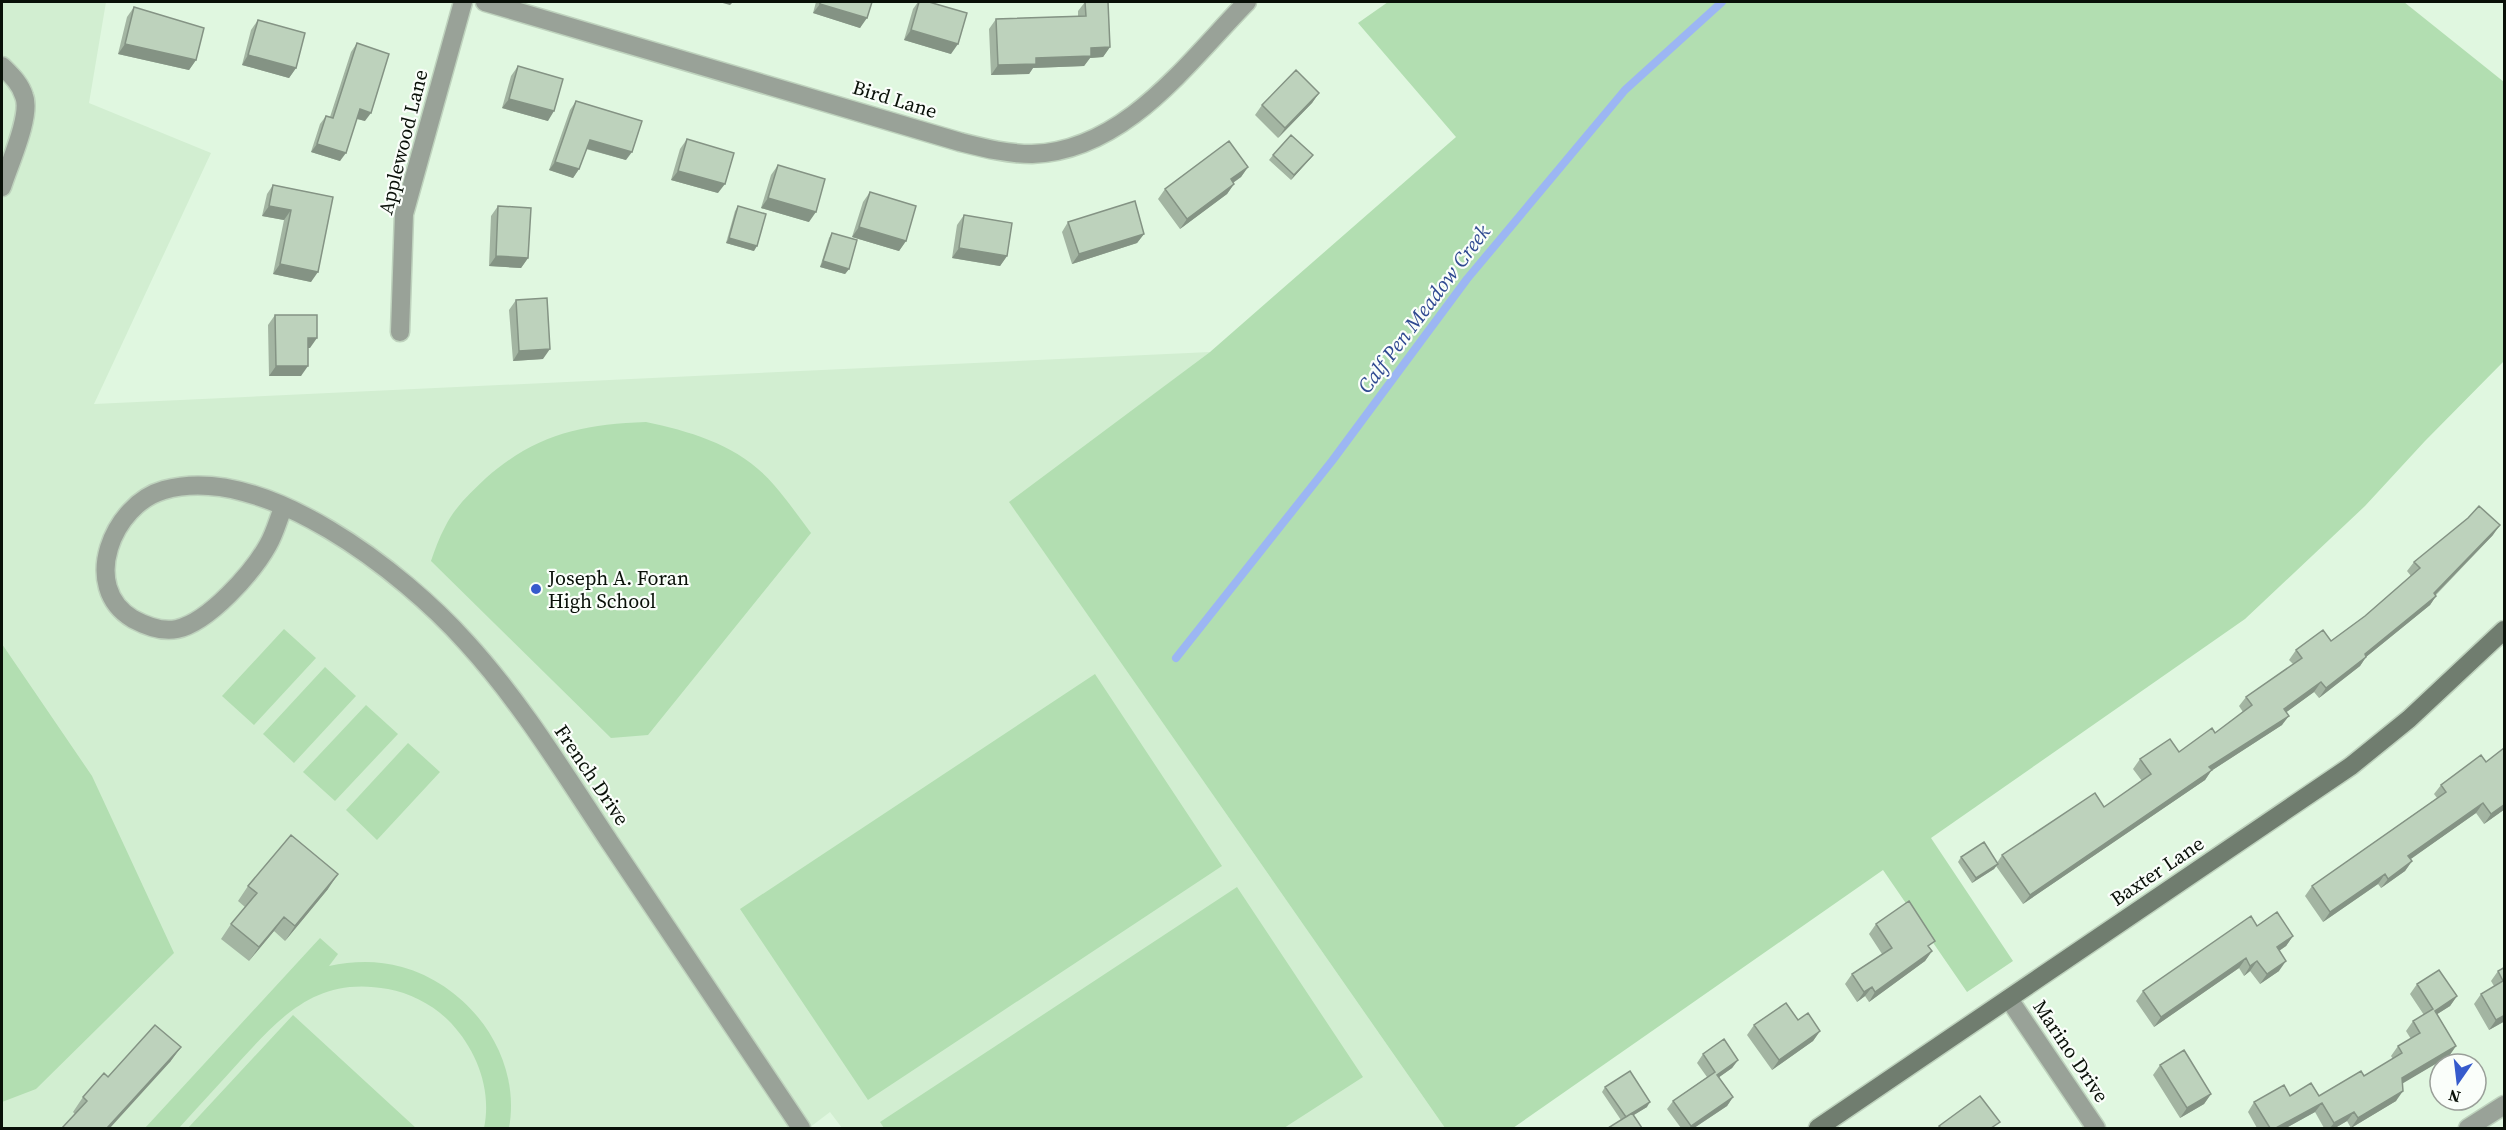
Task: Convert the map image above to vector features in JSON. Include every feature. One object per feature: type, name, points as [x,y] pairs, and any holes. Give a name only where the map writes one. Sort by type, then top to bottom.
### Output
[{"type":"street","name":"Applewood Lane","points":[[400,332],[404,214],[463,2]]},
{"type":"street","name":"Bird Lane","points":[[485,2],[960,142],[1003,152],[1031,154],[1076,147],[1097,138],[1135,116],[1247,2]]},
{"type":"street","points":[[2,66],[26,98],[26,112],[2,187]]},
{"type":"street","name":"French Drive","points":[[283,508],[268,546],[235,588],[193,623],[177,629],[162,629],[144,624],[120,609],[110,599],[105,584],[104,567],[110,547],[127,517],[149,495],[189,486],[224,489],[252,495],[283,508],[329,528],[370,556],[396,576],[466,641],[525,715],[801,1128]]},
{"type":"street","name":"Baxter Lane","points":[[1818,1128],[2352,766],[2409,719],[2505,630]]},
{"type":"street","name":"Marino Drive","points":[[2009,999],[2096,1128]]},
{"type":"street","points":[[2468,1128],[2505,1105]]},
{"type":"shaded area","name":"Joseph A. Foran High School","points":[[2,2],[106,2],[89,103],[211,153],[94,404],[1210,352],[1010,503],[1445,1128],[842,1128],[830,1112],[809,1128],[2,1128]]},
{"type":"shaded area","points":[[1388,2],[2404,2],[2504,82],[2504,361],[2365,506],[2245,619],[1931,838],[2013,961],[1967,992],[1883,870],[1513,1128],[1445,1128],[1009,502],[1210,352],[1456,137],[1358,23]]},
{"type":"shaded area","points":[[646,422],[698,436],[747,460],[774,485],[811,533],[648,735],[611,738],[431,561],[443,531],[458,507],[504,463],[541,442],[580,429]]},
{"type":"shaded area","points":[[284,629],[316,658],[254,725],[222,696]]},
{"type":"shaded area","points":[[2,644],[92,776],[174,953],[36,1089],[2,1102]]},
{"type":"shaded area","points":[[325,667],[356,696],[294,763],[263,734]]},
{"type":"shaded area","points":[[1095,674],[1222,866],[868,1100],[740,909]]},
{"type":"shaded area","points":[[366,705],[398,734],[335,801],[303,772]]},
{"type":"shaded area","points":[[408,743],[440,772],[377,840],[346,810]]},
{"type":"shaded area","points":[[1237,887],[1363,1077],[1284,1128],[884,1128],[880,1122]]},
{"type":"shaded area","points":[[320,938],[338,954],[329,966],[365,962],[402,967],[427,976],[449,990],[469,1007],[486,1028],[499,1050],[507,1075],[511,1101],[509,1128],[484,1128],[486,1100],[480,1072],[468,1046],[445,1017],[414,997],[388,989],[363,986],[341,988],[304,1002],[271,1028],[179,1128],[145,1128]]},
{"type":"shaded area","points":[[293,1015],[416,1128],[188,1128]]},
{"type":"building","points":[[820,2],[872,2],[867,18],[820,4]]},
{"type":"building","points":[[919,2],[929,2],[967,13],[958,44],[911,30]]},
{"type":"building","points":[[1085,2],[1108,2],[1110,47],[1091,48],[1091,56],[1036,58],[1036,64],[998,65],[996,19],[1086,16]]},
{"type":"building","points":[[134,7],[204,28],[196,60],[125,44]]},
{"type":"building","points":[[258,20],[305,33],[296,68],[248,55]]},
{"type":"building","points":[[357,43],[389,54],[371,113],[360,109],[346,153],[317,144],[326,116],[333,118]]},
{"type":"building","points":[[518,66],[563,79],[554,111],[509,99]]},
{"type":"building","points":[[1296,70],[1319,93],[1285,128],[1262,105]]},
{"type":"building","points":[[576,101],[642,121],[632,152],[590,140],[579,169],[555,162]]},
{"type":"building","points":[[1291,135],[1313,155],[1294,175],[1273,155]]},
{"type":"building","points":[[687,139],[734,153],[725,184],[678,171]]},
{"type":"building","points":[[1229,141],[1248,167],[1231,179],[1234,184],[1187,219],[1165,189]]},
{"type":"building","points":[[778,165],[825,179],[816,212],[768,198]]},
{"type":"building","points":[[273,185],[333,197],[318,272],[280,264],[291,210],[269,206]]},
{"type":"building","points":[[870,192],[916,206],[906,241],[859,227]]},
{"type":"building","points":[[1135,201],[1144,234],[1079,254],[1068,222]]},
{"type":"building","points":[[498,206],[531,208],[528,258],[496,256]]},
{"type":"building","points":[[738,206],[766,214],[757,246],[729,238]]},
{"type":"building","points":[[964,215],[1012,223],[1007,256],[959,248]]},
{"type":"building","points":[[832,233],[857,240],[849,269],[823,261]]},
{"type":"building","points":[[547,298],[550,349],[519,351],[516,300]]},
{"type":"building","points":[[275,315],[317,315],[317,338],[308,338],[308,366],[276,366]]},
{"type":"building","points":[[2479,506],[2500,525],[2434,593],[2436,596],[2365,654],[2366,657],[2326,688],[2321,682],[2284,709],[2289,716],[2209,767],[2212,770],[2030,895],[2002,855],[2095,793],[2104,807],[2151,774],[2140,759],[2170,739],[2179,752],[2212,728],[2215,733],[2252,705],[2246,697],[2302,658],[2296,650],[2323,630],[2331,641],[2365,616],[2420,568],[2414,562],[2468,518]]},
{"type":"building","points":[[2504,748],[2505,804],[2491,814],[2483,803],[2408,856],[2412,861],[2388,879],[2385,874],[2330,912],[2312,886],[2446,792],[2441,785],[2481,755],[2486,762]]},
{"type":"building","points":[[291,835],[338,874],[295,926],[284,917],[259,947],[231,924],[257,893],[248,886]]},
{"type":"building","points":[[1984,842],[1998,864],[1976,878],[1961,857]]},
{"type":"building","points":[[1909,901],[1935,941],[1928,946],[1932,951],[1875,992],[1872,987],[1864,992],[1852,974],[1892,948],[1876,924]]},
{"type":"building","points":[[2277,912],[2293,936],[2277,947],[2286,961],[2267,974],[2257,961],[2250,966],[2246,958],[2161,1017],[2143,991],[2251,916],[2257,926]]},
{"type":"building","points":[[2505,967],[2505,1015],[2496,1020],[2481,994],[2503,981],[2498,971]]},
{"type":"building","points":[[2439,970],[2457,996],[2435,1011],[2456,1046],[2446,1052],[2428,1052],[2428,1063],[2402,1078],[2403,1091],[2358,1118],[2354,1112],[2334,1123],[2322,1103],[2276,1128],[2270,1128],[2254,1102],[2284,1085],[2290,1096],[2311,1083],[2319,1096],[2361,1071],[2364,1076],[2402,1053],[2398,1046],[2420,1033],[2413,1021],[2433,1009],[2417,984]]},
{"type":"building","points":[[1786,1003],[1798,1020],[1808,1013],[1820,1031],[1779,1060],[1754,1025]]},
{"type":"building","points":[[155,1025],[181,1047],[107,1128],[62,1128],[87,1101],[83,1097],[104,1073],[108,1077]]},
{"type":"building","points":[[1724,1039],[1738,1060],[1717,1075],[1733,1097],[1691,1126],[1673,1101],[1715,1072],[1703,1054]]},
{"type":"building","points":[[2184,1050],[2211,1094],[2187,1108],[2160,1065]]},
{"type":"building","points":[[1630,1071],[1650,1102],[1626,1117],[1605,1087]]},
{"type":"building","points":[[1980,1096],[2000,1122],[1991,1128],[1941,1128],[1939,1126]]},
{"type":"building","points":[[1632,1113],[1642,1128],[1608,1128]]},
{"type":"waterway","name":"Calf Pen Meadow Creek","points":[[1176,658],[1332,461],[1467,279],[1625,90],[1722,2]]},
{"type":"place","name":"Joseph A. Foran High School","points":[[536,589]]}]
